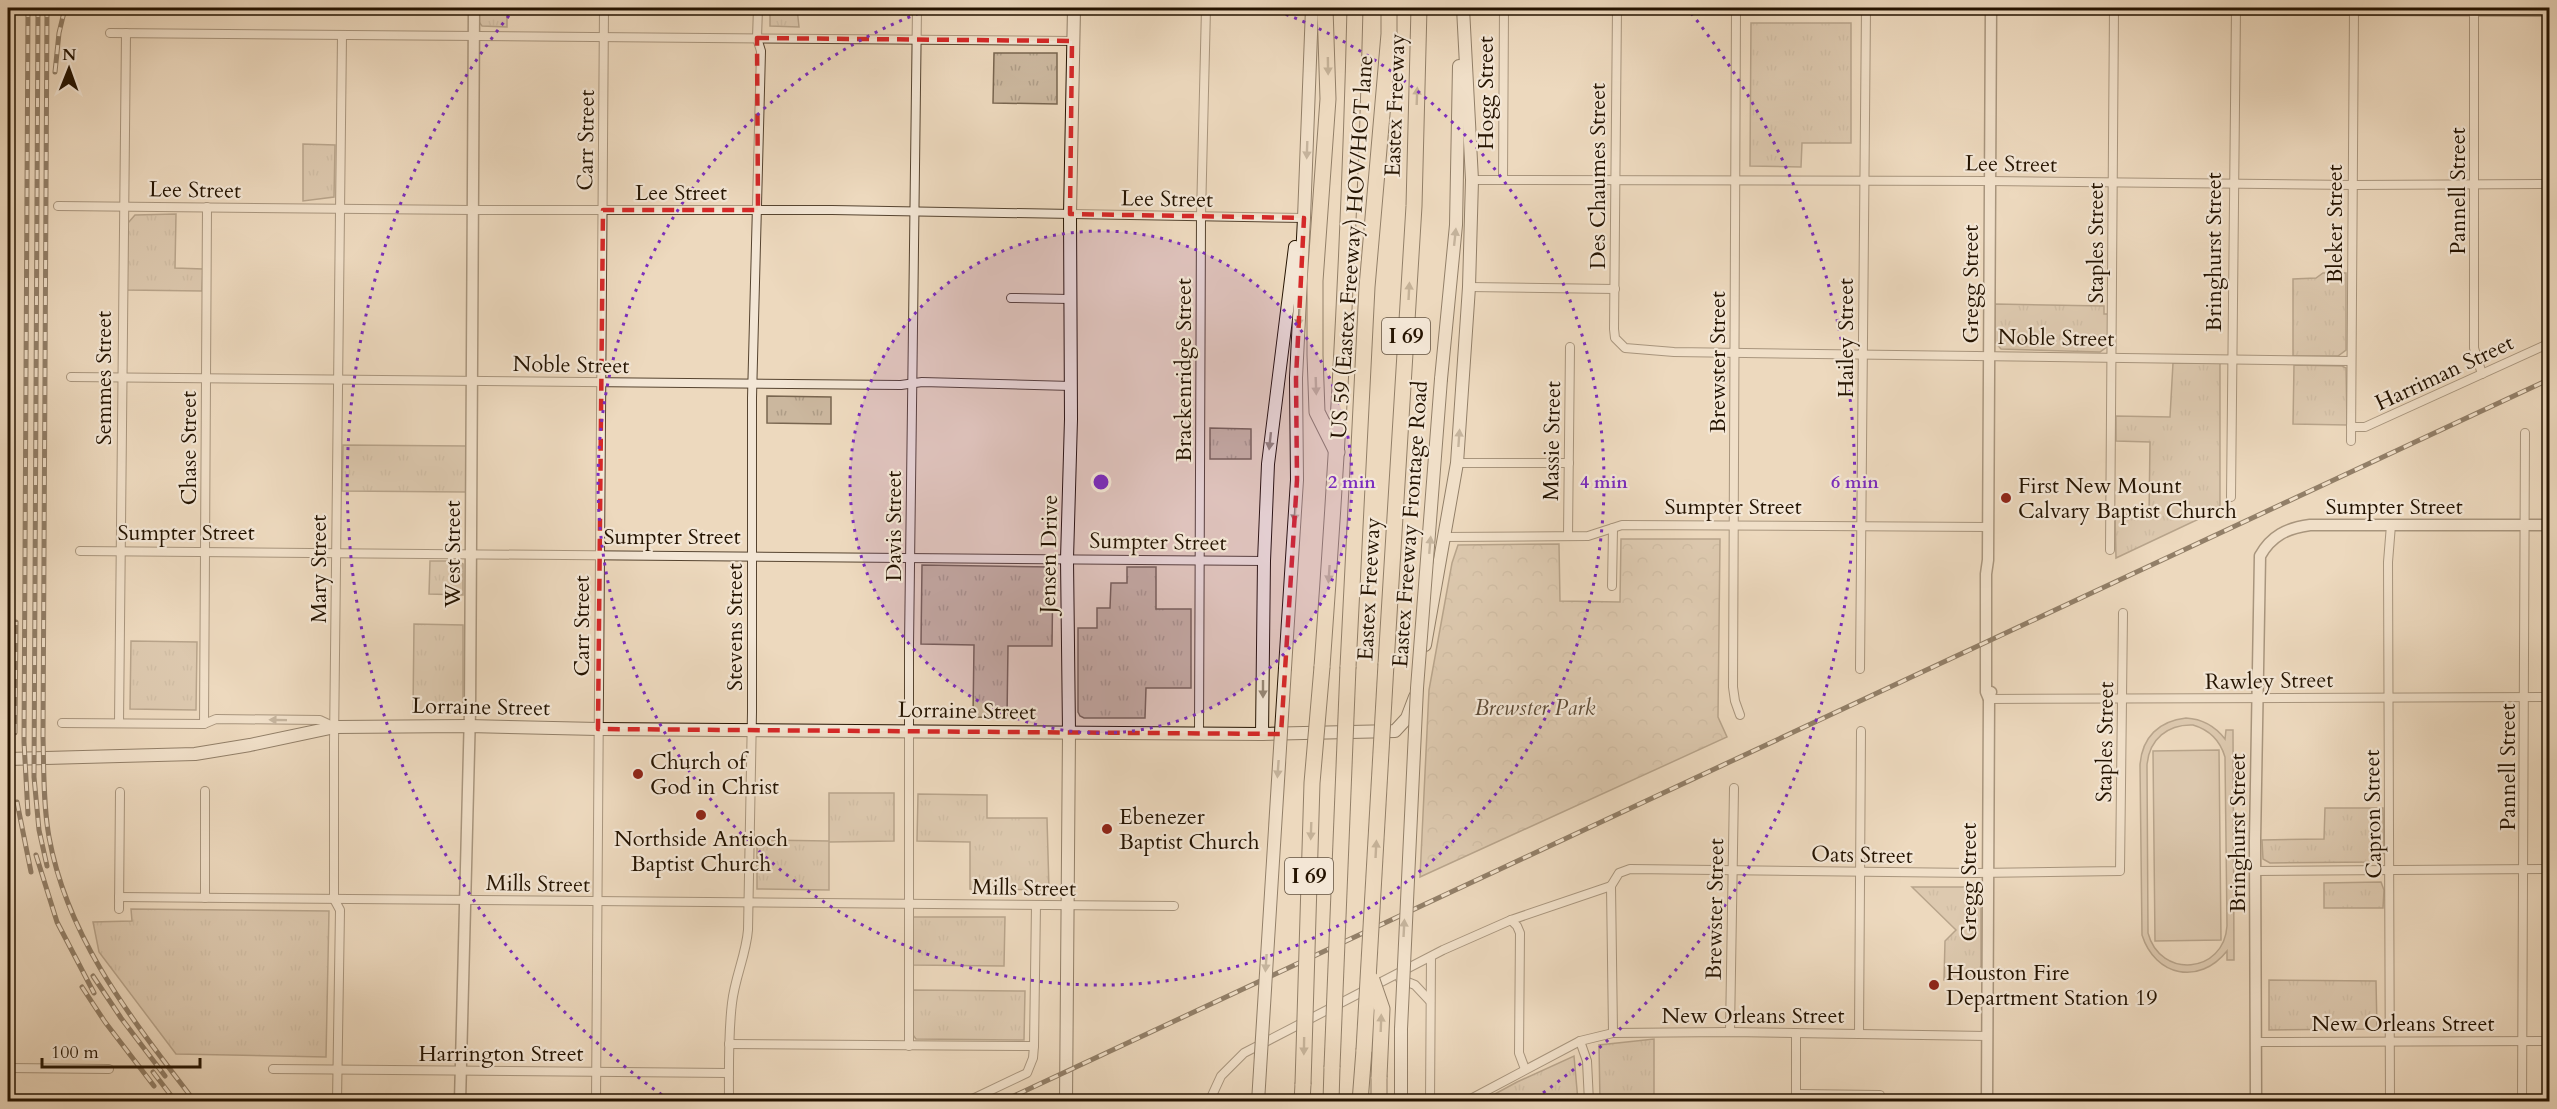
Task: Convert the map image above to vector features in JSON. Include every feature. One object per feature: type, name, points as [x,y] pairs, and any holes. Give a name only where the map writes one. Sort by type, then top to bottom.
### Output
[{"type":"highway","points":[[1325,8],[1328,99],[1315,282],[1315,355],[1317,412],[1337,453]]},
{"type":"highway","name":"Eastex Freeway","points":[[1302,1101],[1312,783],[1337,453],[1351,177],[1355,8]]},
{"type":"highway","name":"US 59 (Eastex Freeway) HOV/HOT lane","points":[[1331,1101],[1348,667],[1367,286],[1389,34],[1389,8]]},
{"type":"highway","name":"Eastex Freeway","points":[[1360,1101],[1414,206],[1419,8]]},
{"type":"highway","points":[[1369,971],[1382,1009],[1379,1101]]},
{"type":"main road","name":"Jensen Drive","points":[[1066,1101],[1069,732],[1067,559],[1071,386],[1070,214],[1074,8]]},
{"type":"main road","points":[[1258,1101],[1298,480],[1296,378],[1312,8]]},
{"type":"main road","points":[[1444,537],[1457,463],[1469,287],[1472,180],[1463,8]]},
{"type":"main road","name":"Eastex Freeway Frontage Road","points":[[1401,1101],[1401,1029],[1417,688],[1441,379],[1456,225],[1458,89],[1463,8]]},
{"type":"main road","points":[[1262,734],[1264,561],[1268,464],[1297,236],[1304,218]]},
{"type":"main road","name":"Lorraine Street","points":[[8,759],[195,754],[250,745],[335,726],[1262,734],[1395,730],[1407,718],[1415,698],[1444,537]]},
{"type":"street","name":"West Street","points":[[460,1101],[471,554],[474,8]]},
{"type":"street","name":"Carr Street","points":[[596,1101],[604,8]]},
{"type":"street","name":"Stevens Street","points":[[729,1101],[729,1044],[735,981],[747,944],[753,384],[761,51],[758,38],[759,8]]},
{"type":"street","name":"Davis Street","points":[[909,1046],[909,731],[917,8]]},
{"type":"street","name":"Brackenridge Street","points":[[1198,733],[1206,8]]},
{"type":"street","points":[[1463,8],[1490,8]]},
{"type":"street","name":"Hogg Street","points":[[1503,179],[1504,8]]},
{"type":"street","name":"Des Chaumes Street","points":[[1617,8],[1614,329],[1619,344]]},
{"type":"street","name":"Brewster Street","points":[[1736,8],[1733,687],[1740,715]]},
{"type":"street","points":[[1783,8],[2550,12]]},
{"type":"street","name":"Hailey Street","points":[[1860,669],[1866,8]]},
{"type":"street","name":"Gregg Street","points":[[1987,1101],[1986,873],[1989,699],[1991,692],[1991,574],[1988,560],[1988,527],[1991,8]]},
{"type":"street","name":"Staples Street","points":[[2110,550],[2114,9]]},
{"type":"street","name":"Bringhurst Street","points":[[2231,497],[2236,9]]},
{"type":"street","name":"Bleker Street","points":[[2351,441],[2354,10]]},
{"type":"street","name":"Pannell Street","points":[[2474,10],[2474,348],[2482,374]]},
{"type":"street","points":[[110,33],[1072,40]]},
{"type":"street","name":"Semmes Street","points":[[119,723],[122,206],[126,33]]},
{"type":"street","name":"Mary Street","points":[[337,1101],[340,910],[334,899],[342,35]]},
{"type":"street","name":"Lee Street","points":[[1472,180],[2550,184]]},
{"type":"street","name":"Lee Street","points":[[58,206],[758,210],[1304,218]]},
{"type":"street","name":"Chase Street","points":[[204,724],[207,207]]},
{"type":"street","points":[[1469,287],[1615,289]]},
{"type":"street","points":[[1011,298],[1070,299]]},
{"type":"street","name":"Harriman Street","points":[[2351,428],[2365,427],[2550,343]]},
{"type":"street","name":"Noble Street","points":[[1619,344],[1634,350],[2351,361]]},
{"type":"street","name":"Massie Street","points":[[1568,536],[1570,347]]},
{"type":"street","name":"Noble Street","points":[[71,377],[913,385],[922,382],[1071,386]]},
{"type":"street","name":"Pannell Street","points":[[2523,1101],[2525,433]]},
{"type":"street","points":[[1457,463],[1569,463]]},
{"type":"street","name":"Sumpter Street","points":[[1444,537],[1588,536],[1622,525],[1988,527]]},
{"type":"street","name":"Capron Street","points":[[2390,1101],[2391,870],[2388,562],[2391,525]]},
{"type":"street","name":"Sumpter Street","points":[[2258,565],[2260,556],[2269,543],[2281,533],[2295,527],[2550,525]]},
{"type":"street","points":[[1612,528],[1612,586]]},
{"type":"street","name":"Sumpter Street","points":[[80,551],[1264,561]]},
{"type":"street","name":"Bringhurst Street","points":[[2256,1101],[2255,871],[2258,565]]},
{"type":"street","name":"Staples Street","points":[[2120,871],[2123,613]]},
{"type":"street","name":"Rawley Street","points":[[1989,699],[2550,698]]},
{"type":"street","name":"Lorraine Street","points":[[62,723],[204,724],[216,719],[320,720],[335,726]]},
{"type":"street","points":[[1859,1034],[1861,731]]},
{"type":"street","name":"Brewster Street","points":[[1730,1032],[1734,788]]},
{"type":"street","points":[[119,909],[120,792]]},
{"type":"street","points":[[205,792],[205,898]]},
{"type":"street","name":"Oats Street","points":[[1431,957],[1511,920],[1611,886],[1619,873],[1630,869],[1986,873],[2120,871]]},
{"type":"street","points":[[2255,871],[2550,869]]},
{"type":"street","points":[[1611,886],[1613,1033]]},
{"type":"street","name":"Mills Street","points":[[119,897],[1174,906]]},
{"type":"street","points":[[966,1101],[1027,1072],[1033,1058],[1036,905]]},
{"type":"street","points":[[1511,920],[1520,933],[1519,1053],[1526,1069]]},
{"type":"street","points":[[1209,1101],[1221,1076],[1244,1053],[1431,957],[1430,1101]]},
{"type":"street","points":[[1393,977],[1415,985],[1430,1001]]},
{"type":"street","name":"New Orleans Street","points":[[1465,1101],[1580,1041],[1613,1033],[1730,1032],[1987,1036]]},
{"type":"street","points":[[1796,1033],[1796,1098],[1880,1095]]},
{"type":"street","points":[[1580,1041],[1587,1061],[1589,1101]]},
{"type":"street","name":"New Orleans Street","points":[[2257,1042],[2550,1041]]},
{"type":"street","points":[[729,1044],[1034,1046]]},
{"type":"street","points":[[8,1068],[109,1069]]},
{"type":"street","name":"Harrington Street","points":[[273,1069],[729,1073]]},
{"type":"highlighted area","points":[[757,38],[1072,41],[1070,214],[1304,218],[1296,378],[1297,480],[1281,734],[598,729],[603,210],[758,210]]},
{"type":"green space","points":[[479,8],[507,8],[507,27],[482,26],[479,22]]},
{"type":"green space","points":[[770,8],[797,8],[799,27],[770,26]]},
{"type":"green space","points":[[1751,23],[1851,23],[1851,143],[1802,143],[1801,167],[1750,166]]},
{"type":"green space","points":[[994,53],[1057,53],[1057,104],[993,103]]},
{"type":"green space","points":[[303,144],[335,145],[334,197],[303,201]]},
{"type":"green space","points":[[176,214],[175,268],[203,269],[202,291],[127,290],[128,223],[135,215]]},
{"type":"green space","points":[[2323,273],[2346,273],[2346,350],[2338,356],[2293,356],[2293,279],[2316,278]]},
{"type":"green space","points":[[1995,304],[2104,306],[2104,314],[2108,314],[2108,346],[2100,352],[2001,349],[1995,342]]},
{"type":"green space","points":[[2173,363],[2220,363],[2220,509],[2116,558],[2115,513],[2149,517],[2150,442],[2116,441],[2116,416],[2170,417]]},
{"type":"green space","points":[[2294,365],[2346,368],[2347,425],[2293,424]]},
{"type":"green space","points":[[767,396],[831,397],[831,424],[767,423]]},
{"type":"green space","points":[[1210,428],[1251,429],[1251,459],[1210,459]]},
{"type":"green space","points":[[343,445],[467,446],[466,492],[342,491]]},
{"type":"green space","name":"Brewster Park","points":[[1621,539],[1720,539],[1718,717],[1727,737],[1420,877],[1429,690],[1452,563],[1458,545],[1559,544],[1560,601],[1620,602]]},
{"type":"green space","points":[[430,561],[458,561],[463,564],[463,595],[429,594]]},
{"type":"green space","points":[[922,565],[1053,567],[1052,646],[1008,646],[1007,718],[973,717],[974,645],[921,644]]},
{"type":"green space","points":[[1127,567],[1156,567],[1156,609],[1191,609],[1191,688],[1146,688],[1145,718],[1084,718],[1078,712],[1078,628],[1097,628],[1097,608],[1110,608],[1111,583],[1127,583]]},
{"type":"green space","points":[[414,624],[463,625],[463,708],[460,712],[413,712]]},
{"type":"green space","points":[[131,641],[197,642],[196,710],[130,709]]},
{"type":"green space","points":[[2186,718],[2203,722],[2217,730],[2225,739],[2226,730],[2233,730],[2234,960],[2227,960],[2227,951],[2216,962],[2204,969],[2191,972],[2179,972],[2157,960],[2148,949],[2142,935],[2141,755],[2144,746],[2154,732],[2176,720]],"holes":[[[2184,725],[2199,727],[2214,736],[2225,757],[2227,926],[2223,942],[2215,954],[2191,965],[2177,964],[2165,958],[2155,948],[2148,933],[2147,765],[2152,748],[2161,735]]]},
{"type":"green space","points":[[2219,750],[2221,940],[2155,941],[2153,751]]},
{"type":"green space","points":[[829,793],[894,793],[894,841],[829,842],[829,890],[757,889],[757,840],[829,841]]},
{"type":"green space","points":[[918,794],[987,795],[987,818],[1047,818],[1049,890],[970,889],[970,842],[917,841]]},
{"type":"green space","points":[[2325,808],[2383,808],[2384,852],[2380,859],[2373,862],[2270,863],[2263,859],[2262,840],[2324,839]]},
{"type":"green space","points":[[2381,882],[2384,890],[2383,908],[2324,908],[2324,883]]},
{"type":"green space","points":[[1912,887],[1981,887],[1981,966],[1970,978],[1944,980],[1945,941],[1956,930]]},
{"type":"green space","points":[[131,909],[329,911],[326,1057],[176,1054],[99,952],[93,922],[132,921]]},
{"type":"green space","points":[[913,917],[1005,917],[1004,966],[913,965]]},
{"type":"green space","points":[[2269,980],[2376,981],[2377,1029],[2269,1030]]},
{"type":"green space","points":[[913,990],[1025,991],[1024,1040],[916,1039],[913,1035]]},
{"type":"green space","points":[[1654,1039],[1654,1101],[1600,1101],[1599,1045]]},
{"type":"green space","points":[[1574,1056],[1578,1101],[1482,1101],[1517,1082]]},
{"type":"railway","points":[[28,8],[24,742],[28,814]]},
{"type":"railway","points":[[38,8],[34,777],[39,830],[47,866]]},
{"type":"railway","points":[[47,8],[43,737],[47,824],[58,875],[87,945],[127,1010],[195,1102]]},
{"type":"railway","points":[[55,72],[59,33],[65,8]]},
{"type":"railway","points":[[1001,1102],[2550,379]]},
{"type":"railway","points":[[15,733],[16,622]]},
{"type":"railway","points":[[17,802],[31,872]]},
{"type":"railway","points":[[36,855],[57,922],[94,993]]},
{"type":"railway","points":[[93,976],[121,1018],[165,1076]]},
{"type":"railway","points":[[82,987],[105,1022],[154,1086]]},
{"type":"railway","points":[[153,1072],[176,1102]]},
{"type":"place","name":"First New Mount Calvary Baptist Church","points":[[2006,498]]},
{"type":"place","name":"Church of God in Christ","points":[[638,774]]},
{"type":"place","name":"Northside Antioch Baptist Church","points":[[701,815]]},
{"type":"place","name":"Ebenezer Baptist Church","points":[[1107,829]]},
{"type":"place","name":"Houston Fire Department Station 19","points":[[1934,985]]}]
